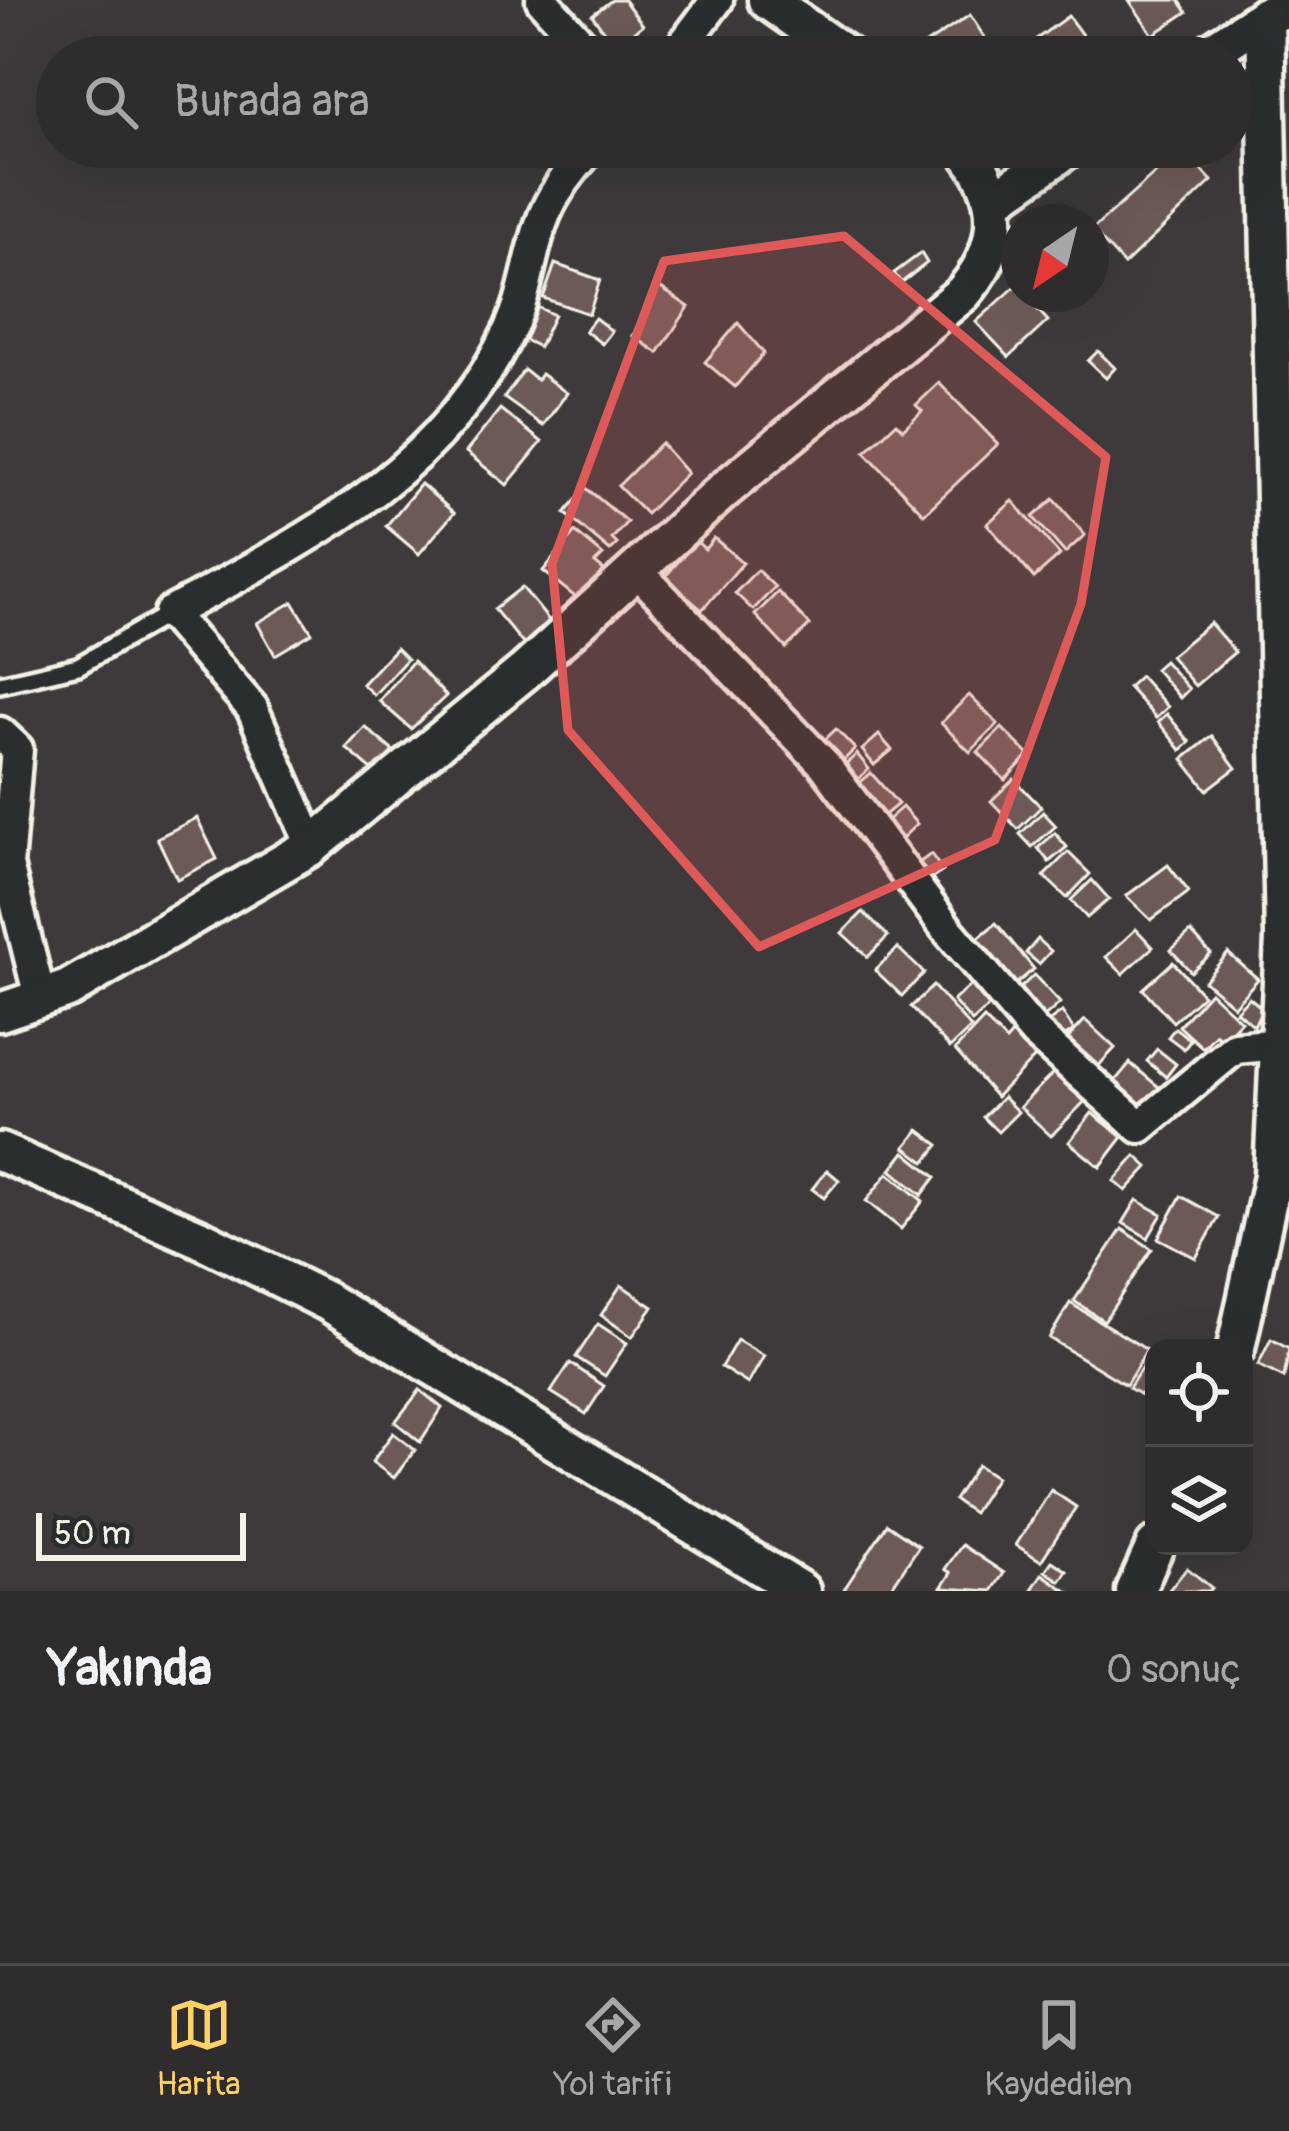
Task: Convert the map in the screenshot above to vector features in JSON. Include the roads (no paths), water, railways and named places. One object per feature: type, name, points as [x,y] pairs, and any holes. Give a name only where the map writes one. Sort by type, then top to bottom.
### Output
[{"type":"street","points":[[542,0],[574,36]]},
{"type":"street","points":[[690,36],[717,0]]},
{"type":"street","points":[[767,0],[818,36]]},
{"type":"street","points":[[1233,36],[1273,8]]},
{"type":"street","points":[[1238,1339],[1273,1177],[1282,1044],[1273,8]]},
{"type":"street","points":[[312,846],[252,707],[170,613],[341,518],[437,436],[497,354],[520,304],[549,202],[575,168]]},
{"type":"street","points":[[0,1012],[41,1001],[312,846],[638,572],[724,490],[963,293],[991,251],[995,200],[976,168]]},
{"type":"street","points":[[995,200],[1040,168]]},
{"type":"street","points":[[638,572],[824,764],[947,929],[1035,1033],[1139,1127],[1235,1048],[1282,1044]]},
{"type":"street","points":[[0,733],[17,749],[7,865],[41,1001]]},
{"type":"street","points":[[0,1152],[201,1239],[326,1301],[801,1591]]},
{"type":"street","points":[[1135,1591],[1151,1555]]},
{"type":"lane","points":[[0,685],[78,666],[170,613]]}]
